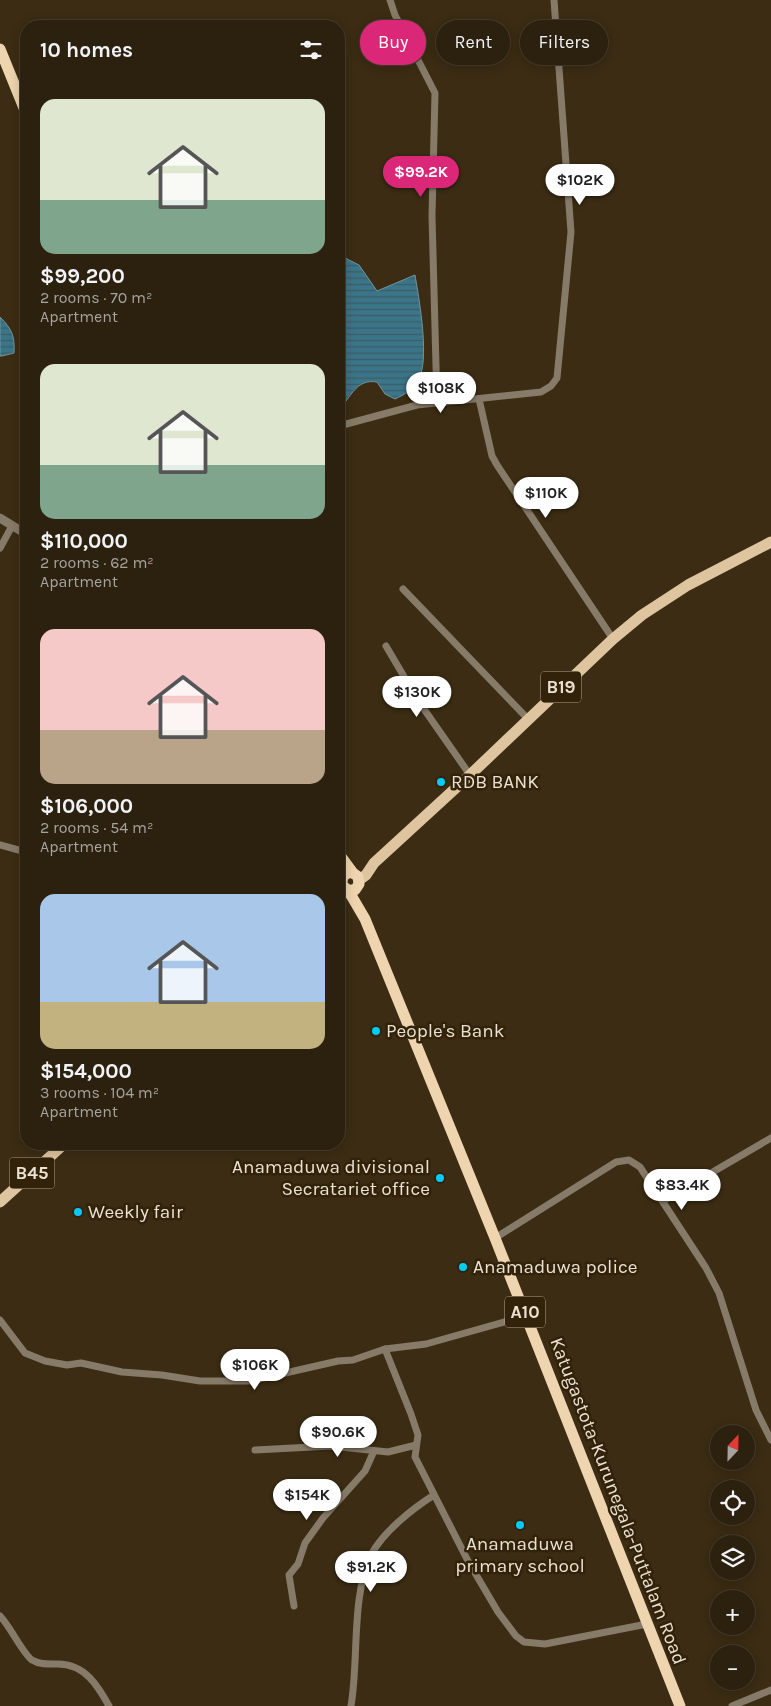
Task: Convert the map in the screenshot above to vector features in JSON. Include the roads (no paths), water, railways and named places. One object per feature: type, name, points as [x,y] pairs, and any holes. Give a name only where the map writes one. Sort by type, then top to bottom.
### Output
[{"type":"highway","points":[[0,48],[20,99]]},
{"type":"highway","name":"A10","points":[[345,862],[357,879]]},
{"type":"highway","points":[[345,874],[357,879],[355,890],[345,888]]},
{"type":"highway","name":"Katugastota-Kurunegala-Puttalam Road","points":[[357,879],[365,919],[495,1238],[680,1706]]},
{"type":"highway","name":"Katugastota-Kurunegala-Puttalam Road","points":[[345,891],[365,919]]},
{"type":"main road","name":"B19","points":[[357,879],[613,639],[642,615],[688,585],[771,542]]},
{"type":"main road","name":"B45","points":[[0,1202],[57,1150]]},
{"type":"street","points":[[390,0],[395,15],[434,93],[432,216],[437,403]]},
{"type":"street","points":[[345,424],[417,405],[541,392],[551,386],[557,378],[571,232],[554,0]]},
{"type":"street","points":[[479,399],[492,456],[497,465],[613,639]]},
{"type":"street","points":[[0,518],[20,531]]},
{"type":"street","points":[[0,548],[12,526]]},
{"type":"street","points":[[404,589],[528,718]]},
{"type":"street","points":[[386,646],[419,702],[470,775]]},
{"type":"street","points":[[0,845],[20,850]]},
{"type":"street","points":[[663,1201],[771,1138]]},
{"type":"street","points":[[495,1238],[616,1162],[629,1160],[640,1167],[706,1268],[719,1293],[756,1410],[771,1440]]},
{"type":"street","points":[[0,1320],[25,1353],[45,1361],[67,1365],[81,1363],[122,1372],[162,1375],[200,1381],[250,1381],[338,1361],[353,1360],[385,1349],[426,1344],[526,1316]]},
{"type":"street","points":[[385,1349],[418,1435],[415,1457],[468,1561],[498,1612],[516,1636],[524,1642],[545,1644],[647,1624]]},
{"type":"street","points":[[255,1450],[331,1446],[388,1452],[416,1445]]},
{"type":"street","points":[[294,1606],[289,1575],[298,1564],[305,1544],[323,1518],[365,1470],[374,1452]]},
{"type":"street","points":[[350,1706],[354,1685],[360,1594],[370,1557],[398,1522],[415,1507],[434,1495]]},
{"type":"street","points":[[0,1616],[31,1660],[41,1664],[68,1664],[86,1673],[98,1687],[109,1706]]},
{"type":"street","points":[[732,1706],[771,1690]]},
{"type":"water","points":[[345,258],[359,265],[377,291],[415,275],[423,330],[423,361],[421,374],[415,386],[395,399],[385,394],[377,382],[365,383],[356,388],[345,402]]},
{"type":"water","points":[[0,317],[10,329],[14,342],[14,353],[2,356],[0,356]]},
{"type":"place","name":"RDB BANK","points":[[441,782]]},
{"type":"place","name":"People's Bank","points":[[376,1031]]},
{"type":"place","name":"Anamaduwa divisional Secratariet office","points":[[440,1178]]},
{"type":"place","name":"Weekly fair","points":[[78,1212]]},
{"type":"place","name":"Anamaduwa police","points":[[463,1267]]},
{"type":"place","name":"Anamaduwa primary school","points":[[520,1525]]}]
